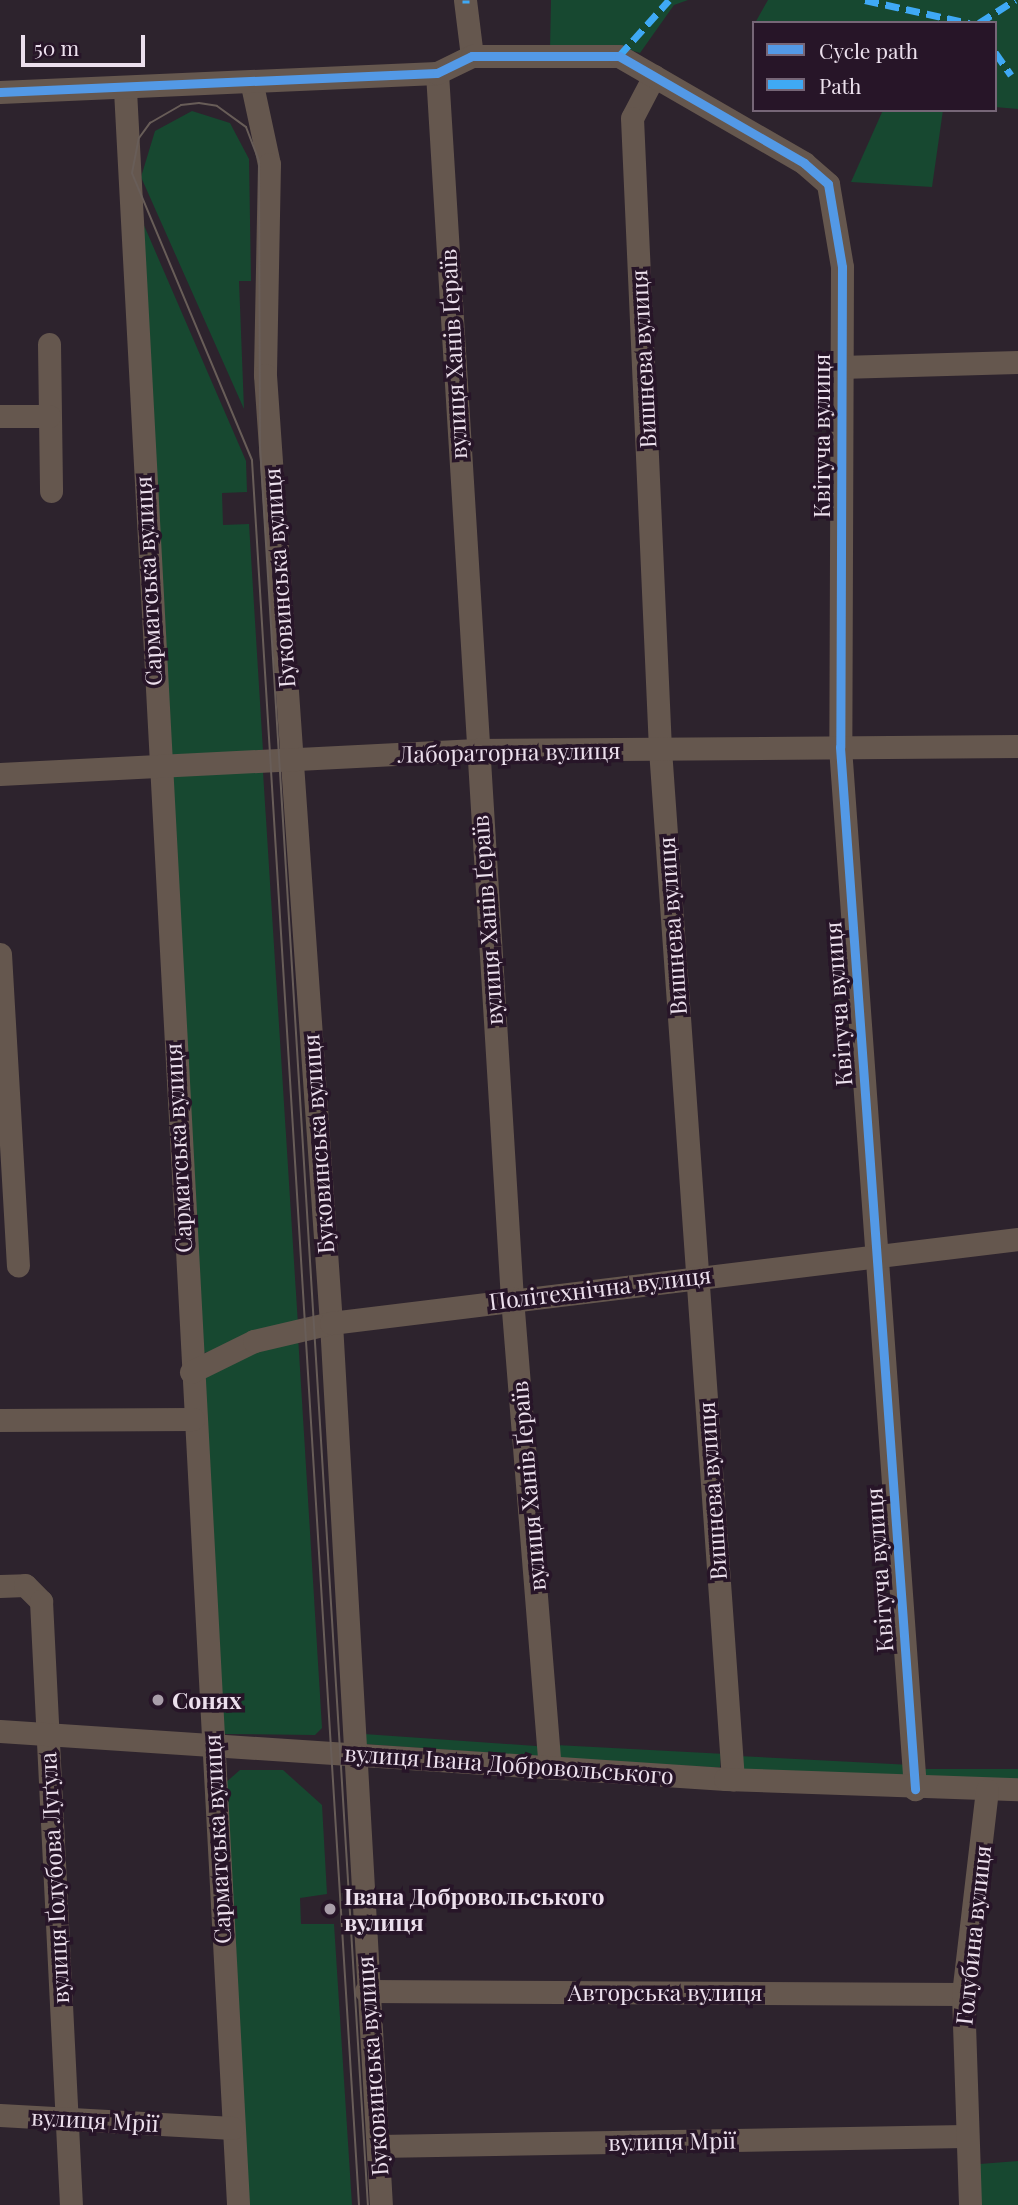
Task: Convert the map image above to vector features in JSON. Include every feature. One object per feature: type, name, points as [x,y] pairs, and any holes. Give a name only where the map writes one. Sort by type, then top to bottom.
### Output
[{"type":"street","points":[[0,93],[252,85],[437,73],[472,56],[465,0]]},
{"type":"street","name":"Квітуча вулиця","points":[[472,56],[619,56],[804,163],[828,184],[838,215],[840,747],[915,1789]]},
{"type":"street","name":"вулиця Ханів Ґераїв","points":[[437,73],[476,750],[512,1298],[550,1767]]},
{"type":"street","name":"Вишнева вулиця","points":[[654,76],[632,118],[660,749],[733,1779]]},
{"type":"street","name":"Буковинська вулиця","points":[[252,85],[269,163],[265,376],[331,1323],[352,1753],[381,2205]]},
{"type":"street","name":"Сарматська вулиця","points":[[125,90],[158,766],[238,2205]]},
{"type":"street","points":[[49,344],[51,491]]},
{"type":"street","points":[[840,367],[1018,362]]},
{"type":"street","points":[[0,416],[49,415]]},
{"type":"street","name":"Лабораторна вулиця","points":[[0,774],[476,750],[1018,746]]},
{"type":"street","points":[[0,954],[3,1093],[18,1265]]},
{"type":"street","name":"Політехнічна вулиця","points":[[191,1372],[254,1341],[331,1323],[512,1298],[1018,1239]]},
{"type":"street","points":[[0,1420],[193,1419]]},
{"type":"street","name":"вулиця Ґолубова Луґула","points":[[0,1586],[24,1585],[41,1601],[71,2205]]},
{"type":"street","name":"вулиця Івана Добровольського","points":[[0,1731],[733,1779],[915,1789],[1018,1789]]},
{"type":"street","name":"Голубина вулиця","points":[[970,2205],[965,2136],[963,1994],[987,1790]]},
{"type":"street","name":"Авторська вулиця","points":[[366,1991],[963,1994]]},
{"type":"street","name":"вулиця Мрії","points":[[0,2115],[233,2128]]},
{"type":"street","name":"вулиця Мрії","points":[[378,2146],[965,2136]]},
{"type":"green space","points":[[551,0],[688,0],[674,5],[640,53],[617,46],[550,50]]},
{"type":"green space","points":[[768,0],[1018,0],[1018,109],[997,107],[997,21],[756,21]]},
{"type":"green space","points":[[192,111],[230,123],[249,159],[251,281],[239,281],[244,409],[141,177],[155,131]]},
{"type":"green space","points":[[882,112],[943,112],[932,187],[851,182]]},
{"type":"green space","points":[[143,223],[246,461],[247,492],[222,493],[223,525],[249,524],[263,751],[171,755]]},
{"type":"green space","points":[[263,772],[298,1325],[204,1353],[199,1350],[172,774]]},
{"type":"green space","points":[[298,1336],[322,1728],[315,1735],[225,1734],[218,1731],[203,1377],[213,1365]]},
{"type":"green space","points":[[364,1734],[540,1746],[539,1756],[363,1744]]},
{"type":"green space","points":[[556,1745],[721,1754],[720,1768],[555,1759]]},
{"type":"green space","points":[[738,1756],[907,1765],[906,1781],[737,1772]]},
{"type":"green space","points":[[923,1769],[1018,1769],[1018,1780],[923,1782]]},
{"type":"green space","points":[[240,1770],[283,1770],[322,1805],[327,1894],[300,1898],[301,1924],[334,1924],[352,2205],[245,2205],[224,1784]]},
{"type":"green space","points":[[1018,2161],[1018,2205],[970,2205],[967,2165]]},
{"type":"tram line","points":[[359,2205],[252,460],[132,173],[139,138],[150,123],[181,105],[199,103],[217,106],[246,127],[259,161],[260,446],[368,2205]]},
{"type":"marked path","points":[[619,56],[669,0]]},
{"type":"marked path","points":[[865,0],[960,21]]},
{"type":"marked path","points":[[982,21],[1015,0]]},
{"type":"marked path","points":[[997,55],[1011,75]]},
{"type":"cycle path","points":[[0,92],[437,73],[472,56],[619,56],[804,163],[828,184],[842,267],[840,747],[915,1789]]},
{"type":"place","name":"Сонях","points":[[158,1700]]},
{"type":"place","name":"Івана Добровольського вулиця","points":[[330,1909]]}]
